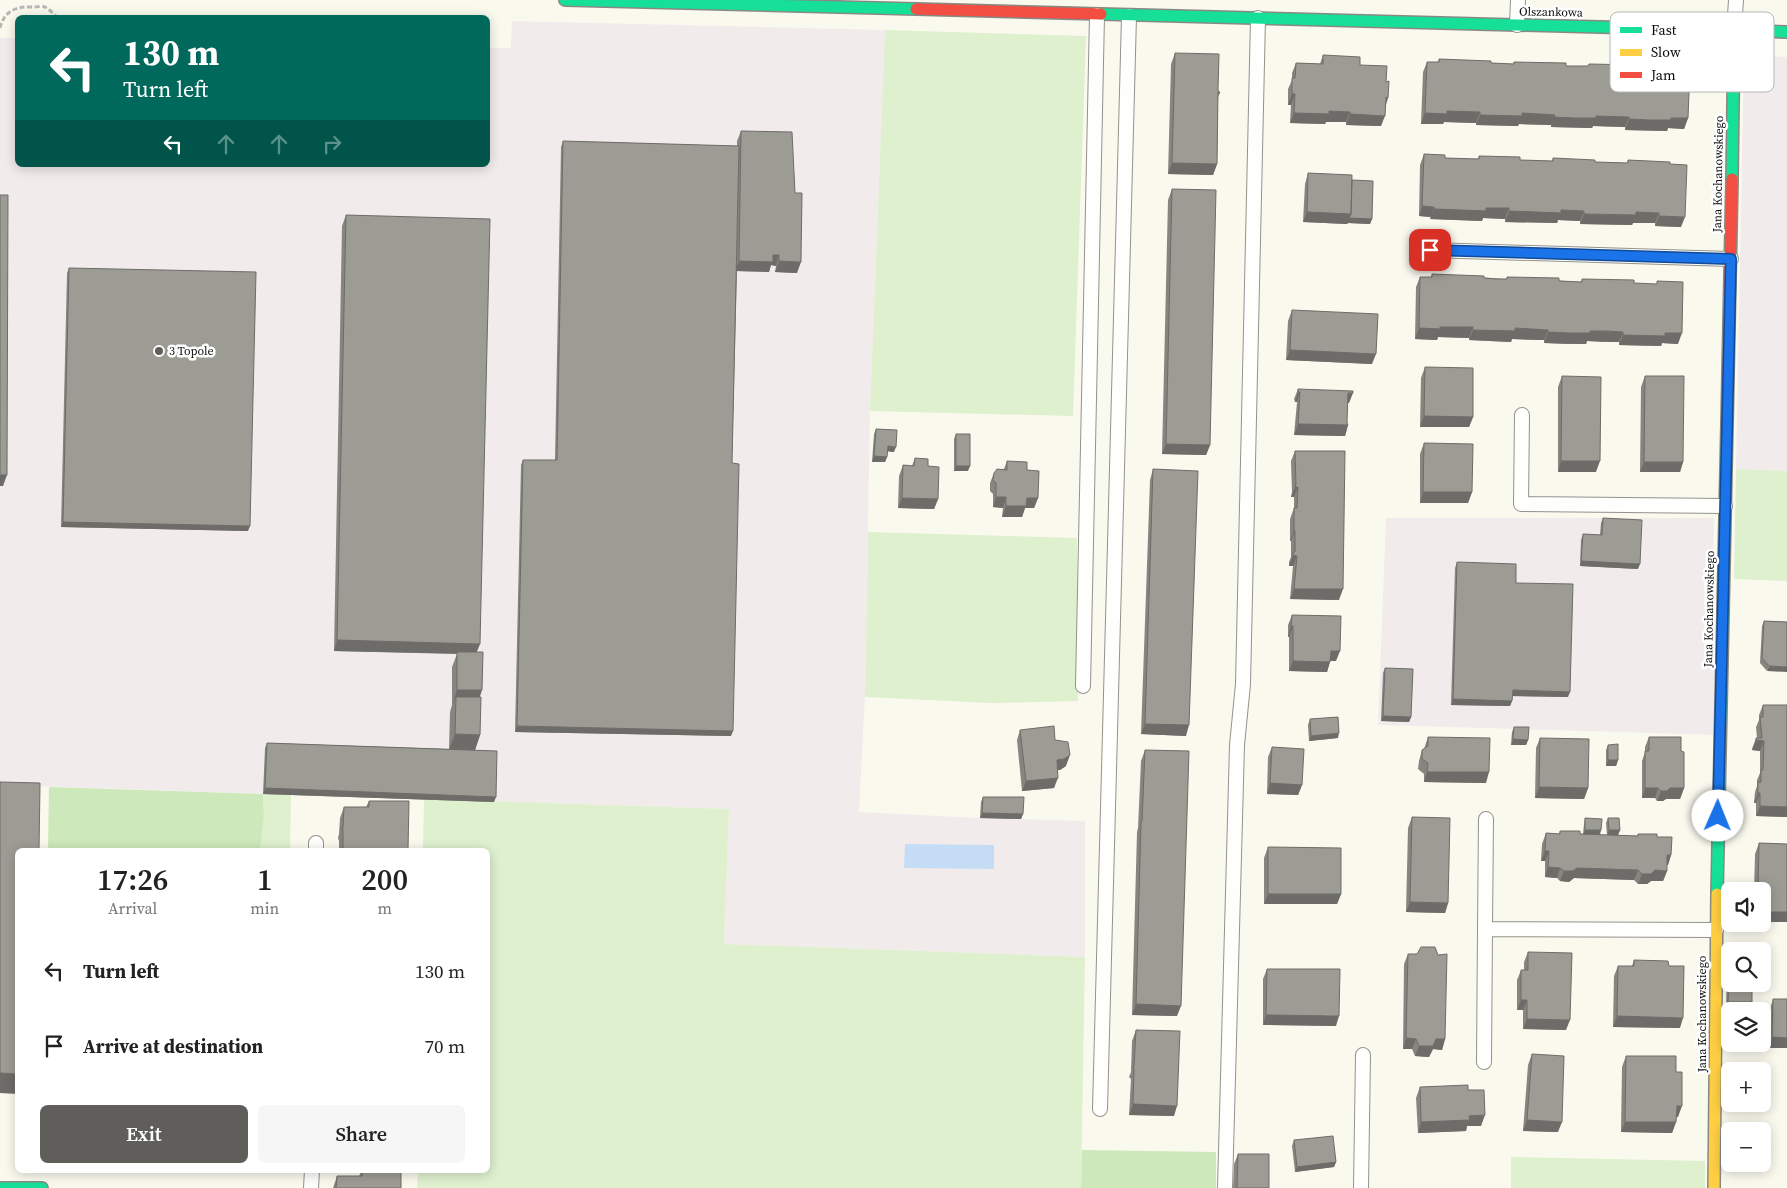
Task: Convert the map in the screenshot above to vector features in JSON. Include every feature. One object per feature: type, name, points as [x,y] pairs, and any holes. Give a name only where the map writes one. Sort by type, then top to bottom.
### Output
[{"type":"street","name":"Olszankowa","points":[[565,0],[897,4],[1097,15],[1610,28]]},
{"type":"street","name":"Olszankowa","points":[[1774,32],[1787,32]]},
{"type":"street","name":"Jana Kochanowskiego","points":[[1714,1188],[1716,930],[1733,92]]},
{"type":"street","points":[[0,1188],[42,1188]]},
{"type":"lane","points":[[1517,25],[1518,0]]},
{"type":"lane","points":[[1083,686],[1097,15]]},
{"type":"lane","points":[[1100,1109],[1129,16]]},
{"type":"lane","points":[[1225,1188],[1236,754],[1243,684],[1258,18]]},
{"type":"lane","points":[[1430,250],[1731,259]]},
{"type":"lane","points":[[1522,415],[1521,504],[1725,506]]},
{"type":"lane","points":[[1484,1062],[1486,819]]},
{"type":"lane","points":[[1485,928],[1716,930]]},
{"type":"lane","points":[[1361,1188],[1363,1055]]},
{"type":"lane","points":[[312,1173],[312,1188]]},
{"type":"path","points":[[0,28],[2,20],[8,13],[23,6],[46,7],[55,15]]},
{"type":"shaded area","points":[[512,21],[885,30],[870,411],[865,697],[859,812],[1085,821],[1085,957],[724,944],[729,809],[0,785],[0,38],[15,38],[15,167],[490,167],[490,48],[511,48]]},
{"type":"shaded area","points":[[1774,56],[1787,57],[1787,471],[1736,469],[1743,92],[1774,92]]},
{"type":"shaded area","points":[[1386,518],[1714,518],[1713,566],[1704,581],[1704,644],[1715,666],[1717,735],[1378,725]]},
{"type":"green space","points":[[885,30],[1086,36],[1073,416],[870,411]]},
{"type":"green space","points":[[1736,469],[1787,471],[1787,581],[1734,579]]},
{"type":"green space","points":[[868,532],[1077,538],[1078,701],[992,703],[865,697]]},
{"type":"green space","points":[[49,787],[263,794],[264,816],[260,848],[48,848]]},
{"type":"green space","points":[[263,794],[291,795],[290,848],[260,848],[264,816]]},
{"type":"green space","points":[[424,799],[729,809],[724,944],[1085,957],[1081,1188],[417,1188],[418,1173],[490,1173],[490,848],[423,848]]},
{"type":"green space","points":[[1082,1150],[1216,1152],[1216,1188],[1081,1188]]},
{"type":"green space","points":[[1511,1157],[1705,1161],[1705,1188],[1511,1188]]},
{"type":"water","points":[[905,844],[994,845],[994,869],[904,868]]},
{"type":"building","points":[[1175,53],[1219,54],[1218,90],[1220,93],[1218,92],[1217,164],[1172,163]]},
{"type":"building","points":[[1323,55],[1360,57],[1360,65],[1387,66],[1386,82],[1389,81],[1385,116],[1329,111],[1329,114],[1294,113],[1295,94],[1292,94],[1292,78],[1295,78],[1296,63],[1323,64]]},
{"type":"building","points":[[1439,59],[1514,64],[1514,62],[1566,63],[1566,66],[1610,64],[1610,92],[1689,92],[1688,118],[1649,120],[1629,119],[1629,117],[1554,117],[1555,115],[1522,113],[1522,116],[1480,115],[1480,112],[1447,111],[1447,114],[1425,113],[1427,62],[1439,62]]},
{"type":"building","points":[[741,131],[792,132],[795,193],[802,193],[801,262],[779,261],[779,255],[773,255],[773,262],[739,261]]},
{"type":"building","points":[[563,141],[739,146],[732,463],[739,464],[733,731],[517,726],[523,460],[557,460]]},
{"type":"building","points":[[1424,154],[1445,155],[1445,158],[1479,159],[1479,156],[1520,157],[1520,160],[1553,161],[1553,158],[1628,163],[1628,160],[1670,162],[1670,164],[1687,165],[1685,217],[1659,216],[1659,213],[1636,212],[1636,215],[1584,214],[1584,211],[1561,210],[1561,213],[1509,211],[1509,208],[1486,208],[1486,211],[1434,209],[1434,207],[1422,206]]},
{"type":"building","points":[[1308,173],[1352,175],[1351,214],[1307,212]]},
{"type":"building","points":[[1352,180],[1373,181],[1372,219],[1349,218],[1351,214]]},
{"type":"building","points":[[1172,189],[1216,190],[1210,445],[1166,444]]},
{"type":"building","points":[[0,195],[8,195],[7,475],[0,475]]},
{"type":"building","points":[[346,215],[490,219],[480,644],[337,640]]},
{"type":"building","name":"3 Topole","points":[[69,268],[256,272],[250,526],[63,522]]},
{"type":"building","points":[[1432,274],[1484,276],[1484,278],[1496,279],[1507,279],[1507,277],[1559,278],[1559,281],[1582,282],[1582,279],[1634,280],[1634,283],[1657,284],[1657,281],[1683,282],[1682,333],[1665,333],[1665,336],[1623,335],[1623,332],[1606,331],[1590,331],[1590,333],[1548,332],[1548,330],[1515,328],[1515,331],[1473,330],[1473,327],[1419,328],[1420,277],[1432,277]]},
{"type":"building","points":[[1292,310],[1378,314],[1376,354],[1290,350]]},
{"type":"building","points":[[1425,367],[1473,368],[1473,417],[1424,416]]},
{"type":"building","points":[[1562,376],[1601,377],[1600,461],[1561,461]]},
{"type":"building","points":[[1645,376],[1684,376],[1683,462],[1644,462]]},
{"type":"building","points":[[1298,389],[1353,391],[1353,393],[1348,393],[1348,425],[1298,424],[1300,392],[1298,392]]},
{"type":"building","points":[[876,429],[897,430],[896,447],[888,446],[887,457],[874,456]]},
{"type":"building","points":[[956,434],[970,434],[970,466],[956,466]]},
{"type":"building","points":[[1424,443],[1473,444],[1472,492],[1423,492]]},
{"type":"building","points":[[1295,451],[1345,451],[1343,589],[1294,589],[1297,556],[1293,555],[1293,552],[1295,552],[1294,508],[1297,508],[1298,487],[1295,487]]},
{"type":"building","points":[[915,458],[928,459],[928,466],[939,467],[938,499],[902,498],[903,465],[914,466]]},
{"type":"building","points":[[1007,461],[1027,462],[1027,470],[1039,471],[1038,498],[1027,498],[1026,506],[1006,506],[1006,497],[996,497],[996,483],[993,480],[994,473],[997,469],[1007,470]]},
{"type":"building","points":[[1153,469],[1198,471],[1189,725],[1145,724]]},
{"type":"building","points":[[1603,518],[1642,520],[1640,564],[1581,561],[1583,534],[1602,535]]},
{"type":"building","points":[[1457,562],[1516,564],[1516,583],[1573,584],[1570,692],[1513,690],[1512,701],[1453,699]]},
{"type":"building","points":[[1292,615],[1341,616],[1340,651],[1331,651],[1330,662],[1293,661]]},
{"type":"building","points":[[1764,621],[1787,622],[1787,667],[1769,666],[1762,658]]},
{"type":"building","points":[[457,652],[483,652],[482,690],[457,690]]},
{"type":"building","points":[[1385,668],[1413,669],[1411,717],[1383,716]]},
{"type":"building","points":[[456,697],[481,697],[480,735],[455,734]]},
{"type":"building","points":[[1763,705],[1787,705],[1787,807],[1760,806],[1758,782],[1761,782],[1761,770],[1763,770],[1764,741],[1756,740],[1756,738],[1762,738],[1760,717],[1763,717]]},
{"type":"building","points":[[1338,717],[1339,733],[1311,736],[1310,719]]},
{"type":"building","points":[[1054,726],[1055,740],[1068,742],[1070,755],[1064,759],[1057,760],[1058,778],[1026,781],[1020,730]]},
{"type":"building","points":[[1514,727],[1529,727],[1528,740],[1513,739]]},
{"type":"building","points":[[1428,737],[1490,738],[1489,772],[1427,772],[1428,763],[1422,759],[1422,750],[1428,746]]},
{"type":"building","points":[[1649,737],[1681,737],[1681,751],[1684,752],[1684,788],[1670,788],[1667,791],[1661,791],[1658,788],[1645,788],[1645,751],[1649,751]]},
{"type":"building","points":[[1540,738],[1589,739],[1588,788],[1539,787]]},
{"type":"building","points":[[267,743],[497,751],[496,797],[265,788]]},
{"type":"building","points":[[1618,744],[1618,760],[1608,760],[1608,745]]},
{"type":"building","points":[[1272,747],[1304,749],[1302,785],[1270,783]]},
{"type":"building","points":[[1145,750],[1189,751],[1181,1006],[1136,1004]]},
{"type":"building","points":[[0,782],[40,783],[39,848],[15,848],[15,1074],[0,1073]]},
{"type":"building","points":[[983,797],[1024,797],[1023,814],[982,813]]},
{"type":"building","points":[[369,801],[409,801],[408,848],[343,848],[344,807],[369,807]]},
{"type":"building","points":[[1412,817],[1450,818],[1448,903],[1410,902]]},
{"type":"building","points":[[1585,818],[1602,819],[1601,830],[1585,830]]},
{"type":"building","points":[[1608,818],[1619,818],[1620,830],[1609,830]]},
{"type":"building","points":[[1560,831],[1580,831],[1580,834],[1638,836],[1638,834],[1657,834],[1657,837],[1672,837],[1671,855],[1667,855],[1667,871],[1655,870],[1651,874],[1642,874],[1638,870],[1577,868],[1573,871],[1564,871],[1560,868],[1548,867],[1549,851],[1545,851],[1546,833],[1560,834]]},
{"type":"building","points":[[1759,843],[1787,844],[1787,912],[1771,912],[1771,882],[1758,882]]},
{"type":"building","points":[[1268,847],[1341,848],[1341,894],[1268,894]]},
{"type":"building","points":[[1421,947],[1435,947],[1438,955],[1447,954],[1445,1039],[1436,1039],[1433,1046],[1419,1046],[1416,1039],[1406,1038],[1408,954],[1417,954]]},
{"type":"building","points":[[1528,952],[1572,953],[1570,1020],[1527,1019],[1527,1000],[1521,1000],[1521,970],[1528,970]]},
{"type":"building","points":[[1634,960],[1668,961],[1669,966],[1684,966],[1683,1018],[1617,1016],[1618,966],[1634,966]]},
{"type":"building","points":[[1267,969],[1340,969],[1339,1016],[1266,1015]]},
{"type":"building","points":[[1728,992],[1752,992],[1752,1002],[1728,1002]]},
{"type":"building","points":[[1773,999],[1787,999],[1787,1038],[1772,1037]]},
{"type":"building","points":[[1136,1030],[1180,1031],[1177,1106],[1133,1104],[1133,1066]]},
{"type":"building","points":[[1532,1054],[1564,1056],[1562,1122],[1527,1120]]},
{"type":"building","points":[[1626,1056],[1676,1056],[1676,1072],[1682,1072],[1682,1106],[1677,1106],[1676,1122],[1625,1122]]},
{"type":"building","points":[[1468,1085],[1468,1090],[1484,1090],[1485,1115],[1469,1116],[1470,1120],[1421,1122],[1420,1087]]},
{"type":"building","points":[[1333,1136],[1336,1162],[1297,1167],[1294,1140]]},
{"type":"building","points":[[1238,1154],[1269,1154],[1269,1188],[1237,1188]]},
{"type":"building","points":[[362,1173],[401,1173],[401,1188],[336,1188],[337,1176],[362,1176]]},
{"type":"traffic: fast","points":[[565,0],[916,9]]},
{"type":"traffic: fast","points":[[1101,14],[1610,27]]},
{"type":"traffic: fast","points":[[1774,32],[1787,32]]},
{"type":"traffic: fast","points":[[1732,179],[1733,92]]},
{"type":"traffic: fast","points":[[1717,894],[1727,423]]},
{"type":"traffic: fast","points":[[0,1188],[42,1188]]},
{"type":"traffic: slow","points":[[1714,1188],[1717,894]]},
{"type":"traffic: jam","points":[[916,9],[1101,14]]},
{"type":"traffic: jam","points":[[1727,423],[1732,179]]},
{"type":"place","name":"3 Topole","points":[[159,351]]},
{"type":"route","points":[[1430,250],[1731,259],[1718,816]]}]
